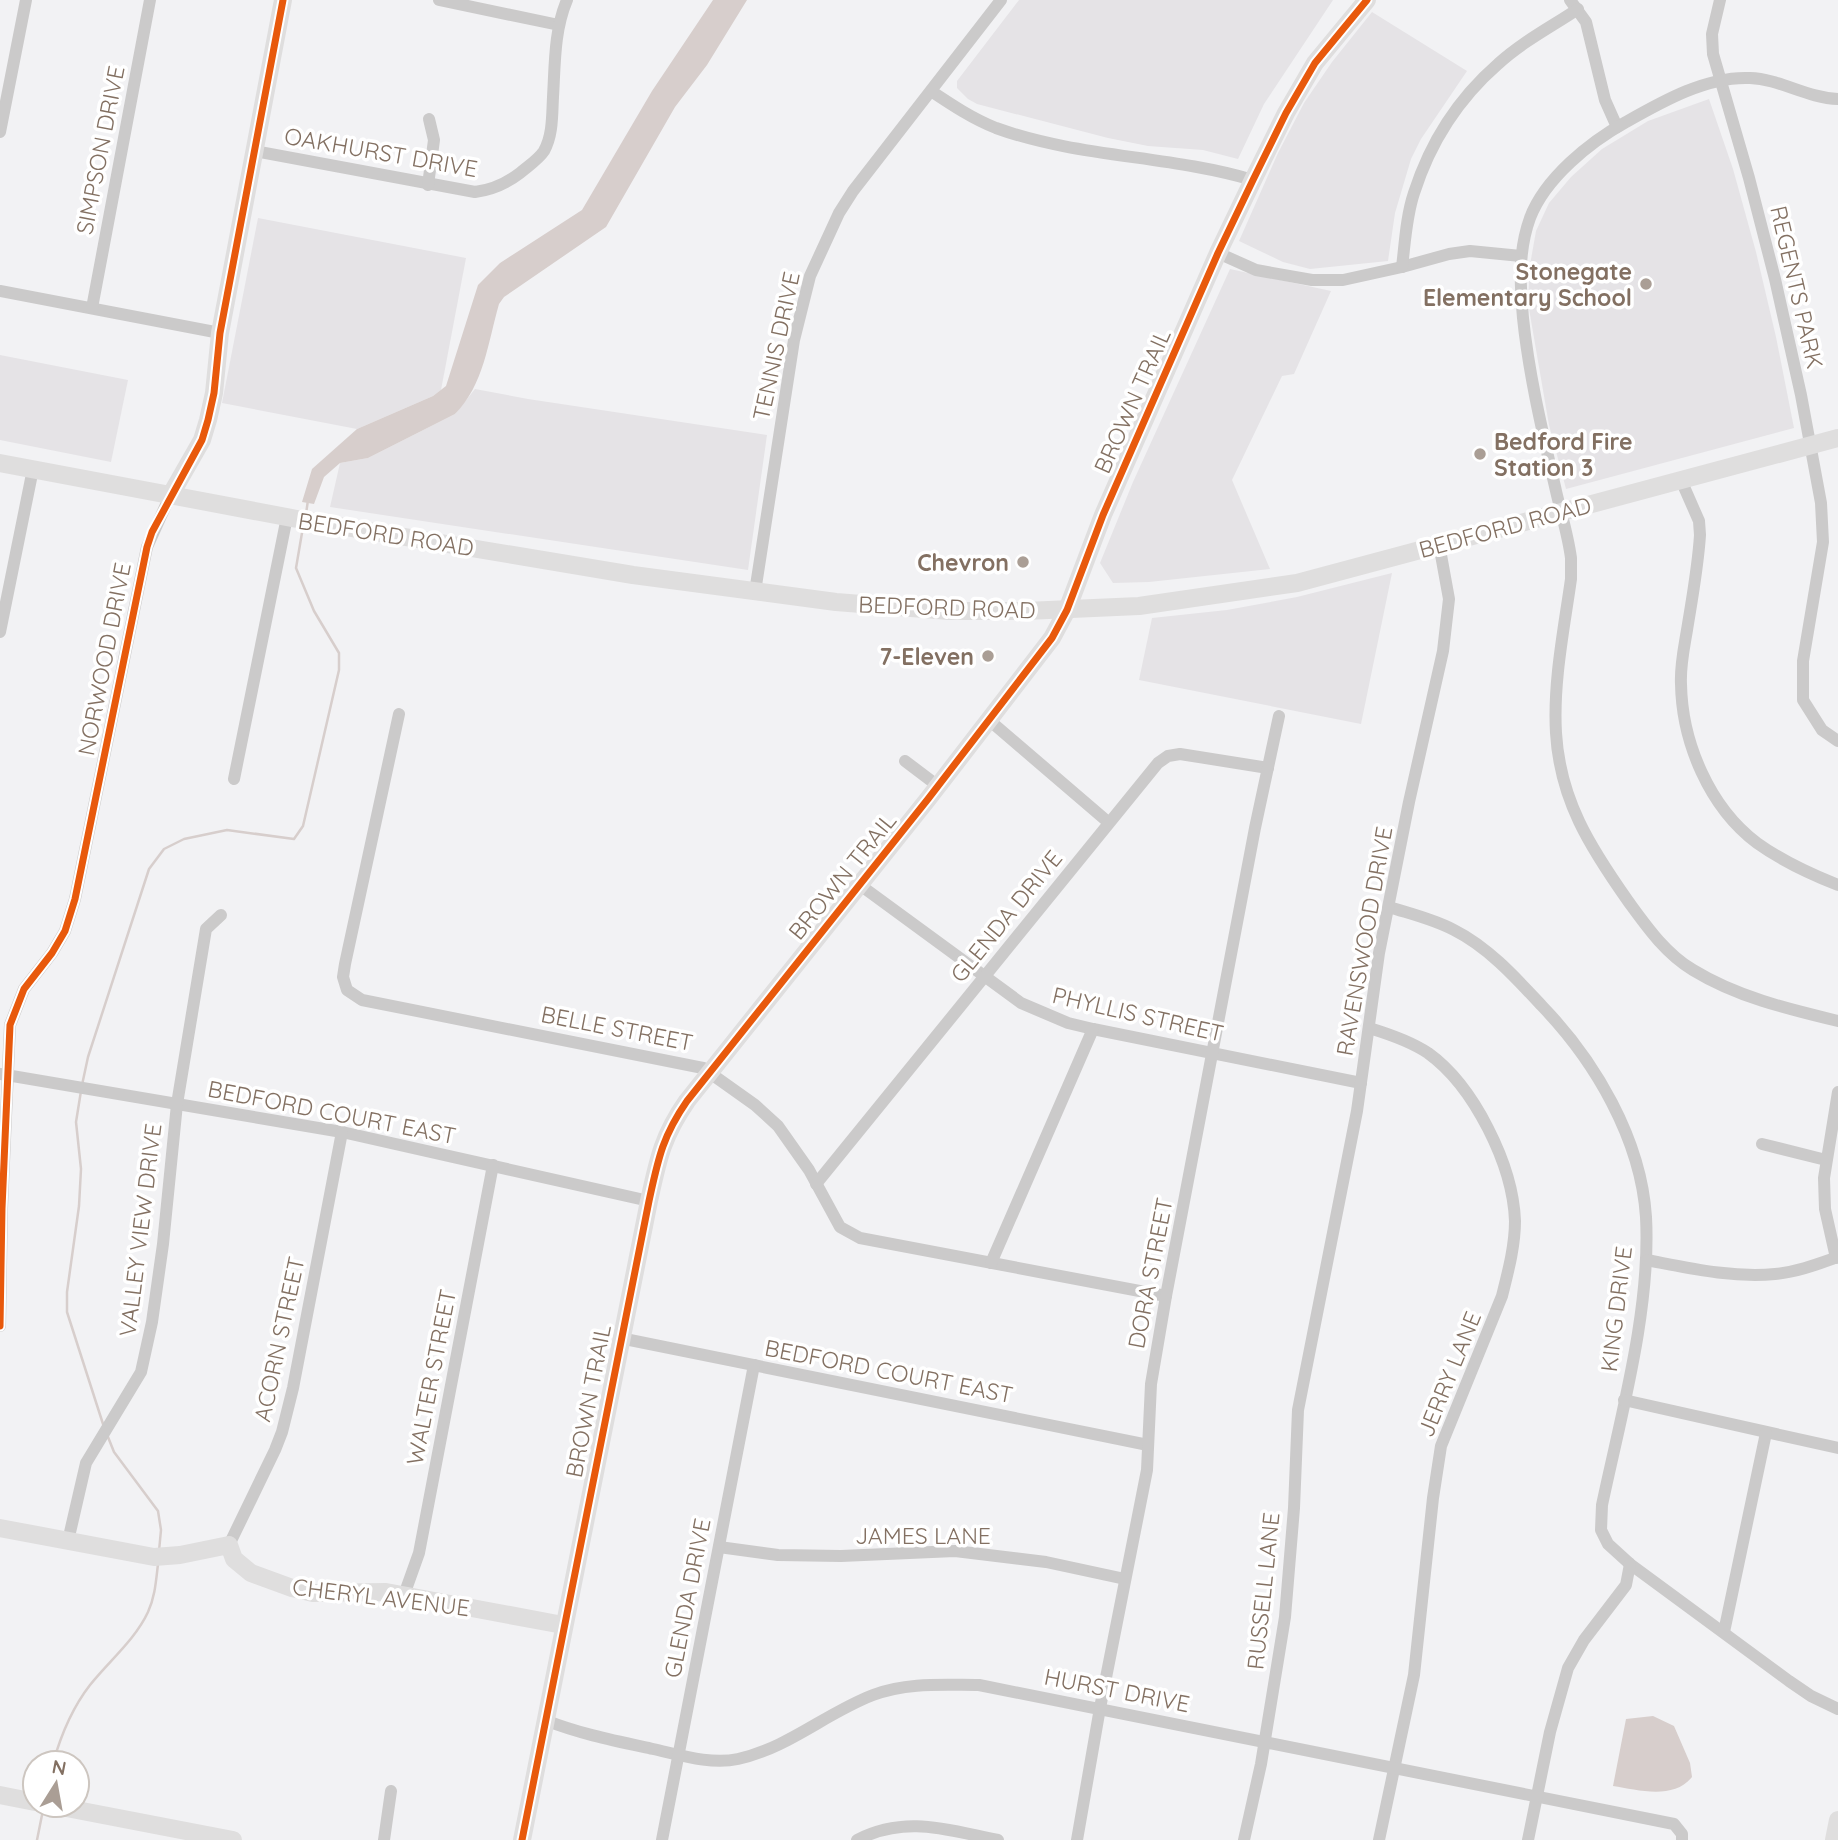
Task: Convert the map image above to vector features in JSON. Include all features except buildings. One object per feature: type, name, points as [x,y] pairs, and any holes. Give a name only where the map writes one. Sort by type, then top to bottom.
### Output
[{"type":"street","points":[[0,132],[26,0]]},
{"type":"street","name":"SIMPSON DRIVE","points":[[92,308],[150,0]]},
{"type":"street","name":"NORWOOD DRIVE","points":[[0,1326],[3,1074],[10,1025],[24,989],[65,931],[75,899],[147,547],[170,496],[202,440],[208,420],[214,393],[219,333],[283,0]]},
{"type":"street","points":[[439,0],[559,25]]},
{"type":"street","name":"OAKHURST DRIVE","points":[[254,151],[428,185],[486,191],[514,177],[542,153],[548,141],[559,25],[568,0]]},
{"type":"street","name":"TENNIS DRIVE","points":[[755,592],[794,340],[810,276],[839,212],[1001,0]]},
{"type":"street","name":"BROWN TRAIL","points":[[522,1840],[649,1201],[659,1154],[671,1125],[1052,638],[1067,610],[1103,515],[1218,253],[1253,180],[1286,113],[1315,63],[1365,0]]},
{"type":"street","name":"REGENTS PARK","points":[[1720,0],[1713,34],[1713,54],[1775,279],[1821,503],[1823,542],[1803,661],[1802,690],[1809,711],[1822,730],[1838,741]]},
{"type":"street","points":[[1402,267],[1413,194],[1448,120],[1474,87],[1499,63],[1574,5],[1586,22],[1605,100],[1617,127]]},
{"type":"street","points":[[1838,99],[1810,95],[1752,78],[1719,82],[1694,88],[1617,127],[1572,160],[1540,198],[1531,216],[1521,256],[1520,279],[1526,345],[1560,513],[1568,540],[1571,579],[1558,692],[1556,735],[1562,777],[1575,817],[1592,848],[1654,937],[1670,953],[1709,980],[1779,1007],[1838,1021]]},
{"type":"street","points":[[931,91],[966,114],[1027,137],[1098,152],[1201,167],[1253,180]]},
{"type":"street","points":[[428,185],[435,140],[429,119]]},
{"type":"street","points":[[1218,253],[1256,270],[1312,280],[1343,280],[1471,251],[1521,256]]},
{"type":"street","points":[[0,291],[219,333]]},
{"type":"street","name":"BEDFORD ROAD","points":[[0,463],[298,519],[633,575],[755,592],[949,611],[1067,610],[1139,606],[1297,583],[1838,438]]},
{"type":"street","points":[[0,632],[33,469]]},
{"type":"street","points":[[1681,481],[1699,520],[1700,535],[1681,683],[1685,723],[1696,759],[1716,797],[1739,827],[1756,842],[1810,874],[1838,885]]},
{"type":"street","points":[[234,779],[298,519]]},
{"type":"street","name":"RAVENSWOOD DRIVE","points":[[1309,1345],[1361,1083],[1409,802],[1443,651],[1449,599],[1439,544]]},
{"type":"street","name":"BELLE STREET","points":[[399,714],[345,964],[343,977],[347,990],[362,1000],[696,1065],[711,1072],[778,1126],[796,1148],[840,1227],[860,1238],[1166,1296]]},
{"type":"street","name":"DORA STREET","points":[[1077,1840],[1147,1470],[1151,1384],[1166,1296],[1279,716]]},
{"type":"street","points":[[989,720],[1108,822]]},
{"type":"street","name":"GLENDA DRIVE","points":[[816,1184],[1108,822],[1158,764],[1168,756],[1191,754],[1268,768]]},
{"type":"street","points":[[905,761],[938,786]]},
{"type":"street","name":"PHYLLIS STREET","points":[[860,885],[1036,1012],[1093,1029],[1361,1083]]},
{"type":"street","name":"KING DRIVE","points":[[1389,907],[1455,930],[1511,973],[1574,1042],[1621,1121],[1637,1167],[1646,1214],[1647,1259],[1643,1299],[1602,1506],[1601,1530],[1608,1544],[1630,1564],[1800,1689],[1838,1709]]},
{"type":"street","name":"VALLEY VIEW DRIVE","points":[[68,1541],[86,1463],[136,1382],[152,1322],[177,1104],[206,929],[221,915]]},
{"type":"street","name":"JERRY LANE","points":[[1369,1028],[1395,1036],[1426,1052],[1456,1080],[1486,1124],[1501,1154],[1510,1184],[1515,1221],[1502,1296],[1441,1446],[1416,1663],[1379,1840]]},
{"type":"street","points":[[991,1263],[1093,1029]]},
{"type":"street","name":"BEDFORD COURT EAST","points":[[3,1074],[342,1132],[649,1201]]},
{"type":"street","points":[[1647,1259],[1698,1270],[1749,1275],[1778,1274],[1837,1257],[1825,1209],[1826,1160],[1838,1092]]},
{"type":"street","name":"ACORN STREET","points":[[229,1545],[282,1432],[293,1388],[342,1132]]},
{"type":"street","points":[[1762,1144],[1826,1160]]},
{"type":"street","name":"WALTER STREET","points":[[404,1595],[419,1553],[493,1165]]},
{"type":"street","name":"BEDFORD COURT EAST","points":[[621,1338],[1148,1445]]},
{"type":"street","name":"RUSSELL LANE","points":[[1244,1840],[1265,1740],[1290,1575],[1298,1410],[1309,1345]]},
{"type":"street","name":"GLENDA DRIVE","points":[[662,1840],[754,1365]]},
{"type":"street","points":[[1624,1400],[1838,1448]]},
{"type":"street","points":[[1724,1632],[1766,1433]]},
{"type":"street","points":[[0,1528],[164,1556],[229,1545]]},
{"type":"street","name":"CHERYL AVENUE","points":[[229,1545],[234,1559],[251,1573],[292,1588],[313,1593],[386,1592],[563,1625]]},
{"type":"street","name":"JAMES LANE","points":[[719,1546],[778,1555],[841,1556],[955,1551],[1046,1562],[1125,1579]]},
{"type":"street","points":[[1528,1840],[1550,1732],[1568,1668],[1584,1640],[1626,1586],[1630,1564]]},
{"type":"street","name":"HURST DRIVE","points":[[545,1720],[572,1731],[678,1755],[706,1760],[734,1760],[761,1753],[851,1704],[874,1695],[909,1686],[979,1685],[1265,1740],[1674,1824],[1682,1834],[1682,1840]]},
{"type":"street","points":[[384,1840],[391,1791]]},
{"type":"street","points":[[0,1795],[21,1799]]},
{"type":"street","points":[[91,1813],[233,1840]]},
{"type":"street","points":[[1834,1840],[1838,1820]]},
{"type":"street","points":[[857,1840],[888,1828],[908,1825],[928,1826],[998,1840]]},
{"type":"shaded area","points":[[713,0],[747,0],[707,65],[675,107],[606,227],[504,297],[499,304],[484,362],[465,403],[455,414],[368,458],[340,463],[324,477],[314,504],[302,502],[312,469],[357,429],[433,396],[446,386],[478,285],[500,263],[582,210],[652,91]]},
{"type":"shaded area","points":[[1019,0],[1333,0],[1264,104],[1238,159],[1203,150],[1148,146],[1108,138],[977,104],[968,99],[957,88],[957,81]]},
{"type":"shaded area","points":[[1372,12],[1467,71],[1421,139],[1411,159],[1395,213],[1388,261],[1310,269],[1283,262],[1239,241],[1278,153],[1304,103],[1332,62]]},
{"type":"shaded area","name":"Stonegate Elementary School","points":[[1709,99],[1733,169],[1756,252],[1794,428],[1566,489],[1549,425],[1528,303],[1530,265],[1536,231],[1549,203],[1571,177],[1602,149],[1648,121]]},
{"type":"shaded area","points":[[258,218],[466,258],[441,390],[357,429],[222,403]]},
{"type":"shaded area","points":[[1230,269],[1331,291],[1294,374],[1282,376],[1232,480],[1270,569],[1149,582],[1113,583],[1100,563],[1133,482]]},
{"type":"shaded area","points":[[0,355],[128,380],[111,462],[0,440]]},
{"type":"shaded area","points":[[475,389],[767,435],[748,570],[330,507],[340,463],[368,458],[455,414]]},
{"type":"shaded area","points":[[1392,573],[1361,724],[1139,680],[1152,618],[1227,610],[1297,597]]},
{"type":"shaded area","points":[[1653,1716],[1674,1726],[1690,1763],[1692,1777],[1676,1789],[1666,1791],[1613,1786],[1626,1719]]},
{"type":"waterway","points":[[306,514],[308,500]]},
{"type":"waterway","points":[[82,1085],[88,1057],[149,869],[164,849],[184,839],[227,830],[294,839],[303,826],[339,670],[339,653],[314,611],[296,568],[303,527]]},
{"type":"waterway","points":[[81,1091],[76,1122],[81,1169],[79,1206],[67,1292],[67,1312],[103,1424]]},
{"type":"waterway","points":[[108,1437],[114,1452],[158,1511],[161,1530],[159,1551]]},
{"type":"waterway","points":[[58,1749],[72,1712],[90,1685],[143,1622],[154,1595],[158,1564]]},
{"type":"waterway","points":[[37,1840],[41,1819]]},
{"type":"cycle path","points":[[0,1326],[10,1025],[24,989],[65,931],[75,899],[147,547],[152,532],[202,440],[208,420],[214,393],[220,333],[283,0]]},
{"type":"cycle path","points":[[522,1840],[649,1201],[666,1138],[687,1101],[928,799],[1052,638],[1067,610],[1103,515],[1218,253],[1286,113],[1315,63],[1367,0]]},
{"type":"place","name":"Stonegate Elementary School","points":[[1646,284]]},
{"type":"place","name":"Bedford Fire Station 3","points":[[1480,454]]},
{"type":"place","name":"Chevron","points":[[1023,562]]},
{"type":"place","name":"7-Eleven","points":[[988,656]]}]
